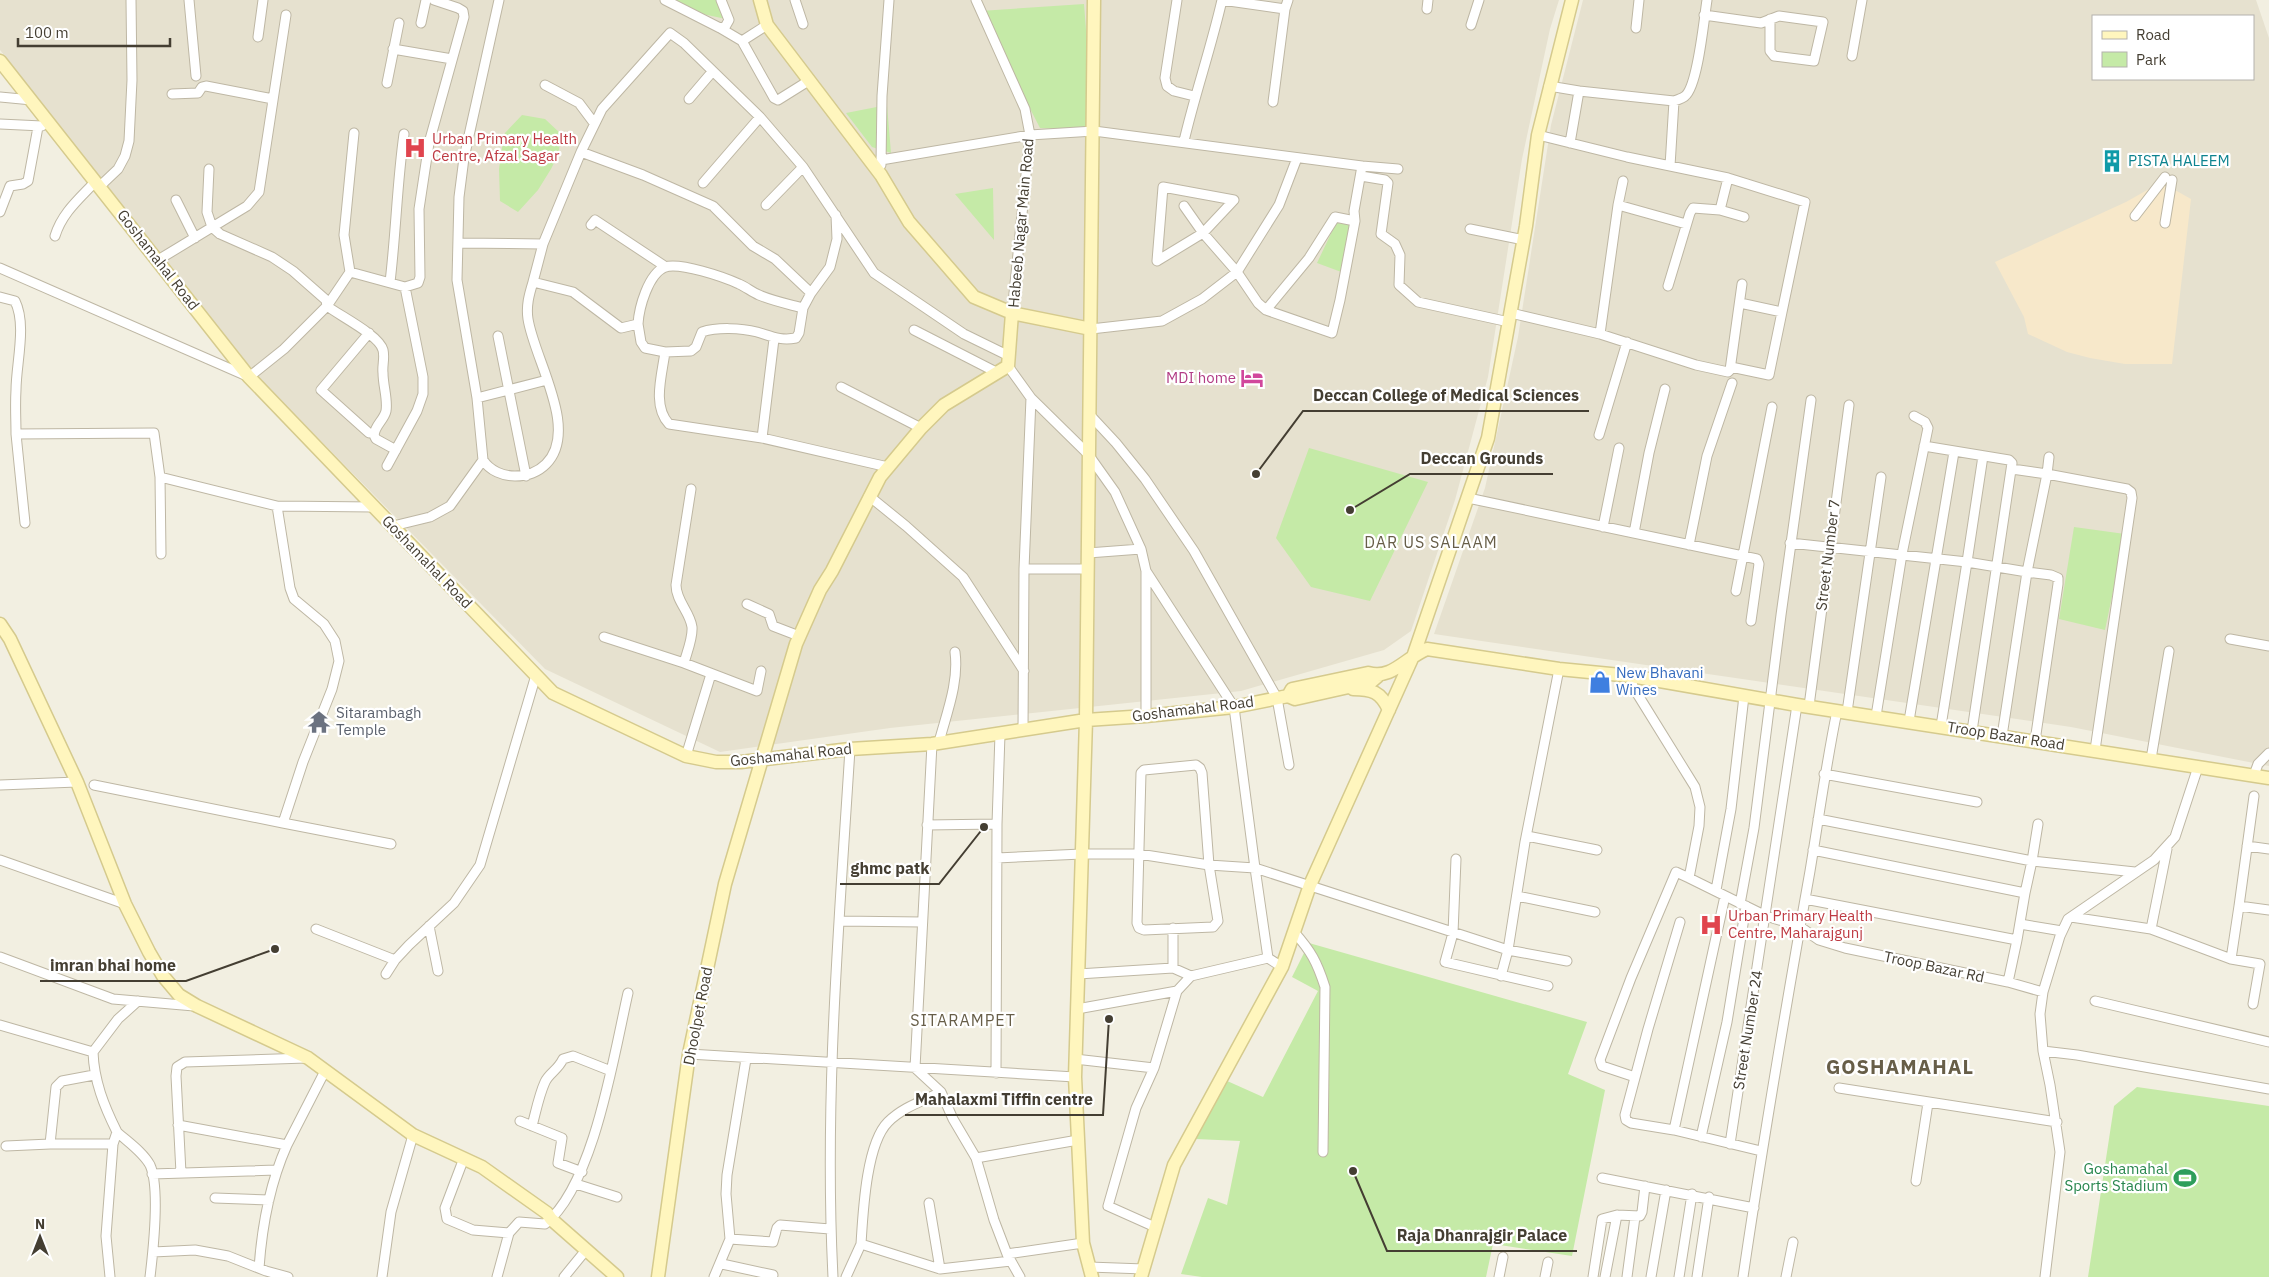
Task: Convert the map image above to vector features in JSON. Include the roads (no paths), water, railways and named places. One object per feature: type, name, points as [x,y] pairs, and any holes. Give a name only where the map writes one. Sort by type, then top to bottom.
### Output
[{"type":"street","points":[[54,236],[67,212],[118,169],[125,156],[129,140],[131,0]]},
{"type":"street","points":[[189,0],[196,76]]},
{"type":"street","points":[[258,36],[263,0]]},
{"type":"street","points":[[421,23],[426,0]]},
{"type":"street","points":[[350,272],[406,287],[418,284],[420,277],[421,200],[429,143],[464,17],[463,12],[458,8],[434,0]]},
{"type":"street","points":[[499,0],[464,158],[459,197],[457,280],[477,398],[483,460],[488,467],[506,476],[526,476],[543,467],[554,456],[560,433],[547,380],[528,321],[527,303],[543,244],[594,122],[602,109],[670,33],[684,43],[760,117],[803,167],[874,273],[964,334],[1009,361],[1032,398],[1088,454],[1115,492],[1141,550],[1146,571],[1146,716]]},
{"type":"street","points":[[665,0],[742,41],[774,98],[778,100],[810,80]]},
{"type":"street","points":[[720,28],[725,27],[728,20],[721,0]]},
{"type":"street","points":[[760,0],[767,25],[881,175],[909,222],[974,297],[1012,313],[1091,329],[1162,321],[1202,299],[1237,272],[1279,205],[1296,158]]},
{"type":"street","points":[[795,0],[803,24]]},
{"type":"street","points":[[881,175],[882,96],[889,0]]},
{"type":"street","name":"Habeeb Nagar Main Road","points":[[976,0],[1025,109],[1030,134],[1009,361]]},
{"type":"street","points":[[1094,0],[1086,720],[1075,1078],[1084,1243],[1091,1272],[1143,1273],[1174,1164],[1282,967],[1310,885],[1414,654],[1468,498],[1488,438],[1524,240],[1538,134],[1572,0]]},
{"type":"street","points":[[1177,0],[1165,78],[1167,86],[1174,91],[1194,96]]},
{"type":"street","points":[[1184,141],[1194,96],[1210,49],[1222,0],[1287,4],[1273,102]]},
{"type":"street","points":[[1471,25],[1479,0]]},
{"type":"street","points":[[1636,28],[1639,0]]},
{"type":"street","points":[[1550,86],[1674,101],[1686,96],[1699,55],[1707,0]]},
{"type":"street","points":[[1852,56],[1862,0]]},
{"type":"street","points":[[158,260],[247,206],[259,192],[286,15]]},
{"type":"street","points":[[1704,15],[1761,22],[1770,19],[1786,16],[1823,22],[1814,62],[1774,56],[1770,51],[1770,19]]},
{"type":"street","points":[[387,83],[398,22]]},
{"type":"street","points":[[742,41],[767,25]]},
{"type":"street","points":[[394,50],[452,59]]},
{"type":"street","name":"Goshamahal Road","points":[[0,61],[32,100],[43,124],[97,185],[250,377],[553,693],[686,756],[716,762],[763,760],[850,749],[936,743],[1086,720],[1234,707],[1282,697],[1292,689],[1368,673],[1378,676],[1391,672],[1414,654]]},
{"type":"street","points":[[689,99],[712,72]]},
{"type":"street","points":[[545,85],[579,103],[594,122]]},
{"type":"street","points":[[172,94],[198,93],[202,87],[206,86],[273,99]]},
{"type":"street","points":[[1570,143],[1579,91]]},
{"type":"street","points":[[0,97],[32,100]]},
{"type":"street","points":[[1670,166],[1674,101]]},
{"type":"street","points":[[703,183],[760,117]]},
{"type":"street","points":[[0,124],[43,124],[28,181],[23,184],[10,186],[0,212]]},
{"type":"street","points":[[881,160],[1030,134],[1094,131],[1184,141],[1296,158],[1362,171],[1385,180],[1388,184],[1381,234],[1395,244],[1400,254],[1399,285],[1418,302],[1600,334],[1696,365],[1728,372],[1731,367],[1742,284]]},
{"type":"street","points":[[0,268],[250,377],[284,349],[327,306],[350,272],[344,235],[354,133]]},
{"type":"street","points":[[390,282],[395,240],[397,189],[404,134]]},
{"type":"street","points":[[1538,134],[1570,143],[1728,178],[1805,202],[1769,374],[1731,367]]},
{"type":"street","points":[[582,152],[643,175],[712,206],[754,246],[775,259],[811,293]]},
{"type":"street","points":[[766,205],[803,167]]},
{"type":"street","points":[[209,168],[207,212],[212,227],[220,234],[272,257],[293,270],[326,300],[327,306],[346,320],[369,333],[383,349],[382,372],[386,404],[385,414],[375,428],[374,435],[376,439],[396,450]]},
{"type":"street","points":[[1362,171],[1398,168]]},
{"type":"street","points":[[1184,206],[1203,233],[1237,272],[1258,303],[1266,310],[1332,334],[1355,220],[1354,211],[1362,171]]},
{"type":"street","points":[[1720,210],[1728,178]]},
{"type":"street","points":[[2135,216],[2169,179],[2166,223]]},
{"type":"street","points":[[1600,334],[1623,181]]},
{"type":"street","points":[[1162,187],[1234,200],[1203,233],[1157,261],[1162,187]]},
{"type":"street","points":[[176,200],[194,238]]},
{"type":"street","points":[[1618,205],[1686,224]]},
{"type":"street","points":[[1668,286],[1686,224],[1694,208],[1720,210],[1744,217]]},
{"type":"street","points":[[803,308],[758,295],[738,284],[710,274],[678,266],[666,267],[659,271],[646,292],[639,308],[638,324],[641,342],[645,348],[664,352],[691,351],[696,347],[702,332],[710,329],[758,332],[774,339],[796,338],[799,334],[803,308],[811,293],[830,267],[837,239],[836,215]]},
{"type":"street","points":[[1266,310],[1309,258],[1335,217],[1355,220]]},
{"type":"street","points":[[591,225],[595,220],[666,267]]},
{"type":"street","points":[[1470,229],[1524,240]]},
{"type":"street","points":[[458,243],[543,244]]},
{"type":"street","points":[[533,282],[573,292],[621,328],[638,324]]},
{"type":"street","points":[[387,466],[417,411],[423,394],[423,377],[406,287]]},
{"type":"street","points":[[0,297],[15,302],[20,310],[16,434],[25,523]]},
{"type":"street","points":[[1740,303],[1782,312]]},
{"type":"street","points":[[914,330],[996,372]]},
{"type":"street","points":[[369,333],[321,390],[369,433]]},
{"type":"street","points":[[498,336],[526,476]]},
{"type":"street","points":[[762,438],[774,339]]},
{"type":"street","points":[[1599,435],[1627,342]]},
{"type":"street","points":[[664,352],[659,406],[662,416],[669,424],[762,438],[888,467]]},
{"type":"street","name":"Dhoolpet Road","points":[[658,1277],[689,1054],[725,884],[799,636],[868,496],[888,467],[921,428],[944,405],[996,372],[1009,361]]},
{"type":"street","points":[[477,398],[547,380]]},
{"type":"street","points":[[1689,545],[1707,456],[1732,383]]},
{"type":"street","points":[[841,387],[921,428]]},
{"type":"street","points":[[1634,533],[1649,453],[1665,388]]},
{"type":"street","points":[[1023,730],[1024,569],[1032,398]]},
{"type":"street","points":[[1701,1137],[1727,1022],[1790,543],[1811,400]]},
{"type":"street","name":"Street Number 7","points":[[1766,916],[1829,548],[1849,405]]},
{"type":"street","points":[[1736,590],[1772,407]]},
{"type":"street","points":[[1088,413],[1116,443],[1164,506],[1194,551],[1282,697],[1289,765]]},
{"type":"street","points":[[1876,716],[1902,554],[1928,428],[1925,422],[1914,416]]},
{"type":"street","points":[[16,434],[154,433],[160,477],[161,554]]},
{"type":"street","points":[[1924,446],[2011,460],[2012,469],[1972,731]]},
{"type":"street","points":[[1603,526],[1619,448]]},
{"type":"street","points":[[1909,721],[1954,452]]},
{"type":"street","points":[[1941,726],[1983,456]]},
{"type":"street","points":[[2002,736],[2027,572],[2049,457]]},
{"type":"street","points":[[393,526],[430,517],[450,506],[465,481],[483,460]]},
{"type":"street","points":[[2012,469],[2127,488],[2131,492],[2132,498],[2095,750]]},
{"type":"street","points":[[160,477],[278,506],[374,506]]},
{"type":"street","points":[[1744,1277],[1761,1151],[1805,899],[1824,774],[1842,711],[1881,477]]},
{"type":"street","points":[[684,663],[692,636],[692,626],[676,592],[676,585],[691,489]]},
{"type":"street","points":[[868,496],[906,526],[963,577],[1024,671]]},
{"type":"street","points":[[1468,498],[1757,559],[1759,564],[1751,621]]},
{"type":"street","points":[[278,506],[290,588],[294,599],[324,624],[336,641],[339,660],[332,690],[303,762],[283,823]]},
{"type":"street","points":[[1790,543],[1967,562],[2051,575],[2058,578],[2035,741]]},
{"type":"street","points":[[1088,553],[1141,550]]},
{"type":"street","points":[[1024,569],[1088,569]]},
{"type":"street","points":[[1146,571],[1234,707],[1268,958]]},
{"type":"street","points":[[747,604],[769,614],[773,626],[799,636]]},
{"type":"street","points":[[0,624],[10,639],[77,782],[125,904],[162,976],[180,995],[197,1006],[308,1058],[413,1135],[482,1167],[547,1213],[551,1219],[617,1277]]},
{"type":"street","points":[[604,637],[684,663],[757,691],[761,671]]},
{"type":"street","points":[[2230,639],[2269,646]]},
{"type":"street","points":[[1414,654],[1428,649],[1558,670],[1631,676],[1744,696],[1731,809],[1716,890]]},
{"type":"street","points":[[2151,759],[2169,651]]},
{"type":"street","points":[[915,1068],[927,825],[936,743],[954,686],[957,668],[955,652]]},
{"type":"street","points":[[1501,976],[1508,950],[1558,670]]},
{"type":"street","points":[[686,756],[711,674]]},
{"type":"street","points":[[386,974],[395,960],[454,903],[480,865],[536,675]]},
{"type":"street","points":[[1282,697],[1295,699],[1341,689],[1371,682],[1378,676]]},
{"type":"street","points":[[1631,676],[1633,687],[1695,788],[1700,808],[1699,826],[1689,878],[1676,872],[1631,978],[1600,1060],[1602,1066],[1635,1077]]},
{"type":"street","points":[[1341,689],[1359,689],[1379,694],[1384,698],[1389,710]]},
{"type":"street","name":"Troop Bazar Road","points":[[1744,696],[2269,778]]},
{"type":"street","points":[[996,1073],[997,824],[1000,734]]},
{"type":"street","points":[[833,1277],[830,1229],[833,1064],[839,922],[850,749]]},
{"type":"street","points":[[2254,775],[2258,764],[2269,753]]},
{"type":"street","points":[[1196,765],[1200,768],[1202,773],[1209,865],[1217,924],[1213,927],[1144,930],[1139,928],[1137,923],[1141,773],[1144,770],[1196,765]]},
{"type":"street","points":[[2045,1277],[2060,1152],[2043,1051],[2040,1014],[2043,992],[2062,931],[2071,917],[2167,849],[2175,837],[2198,767]]},
{"type":"street","points":[[1824,774],[1978,802]]},
{"type":"street","points":[[0,785],[77,782]]},
{"type":"street","points":[[94,786],[391,844]]},
{"type":"street","points":[[2231,959],[2254,796]]},
{"type":"street","points":[[1818,819],[2032,861],[2135,872]]},
{"type":"street","points":[[927,825],[997,824]]},
{"type":"street","points":[[2008,982],[2038,824]]},
{"type":"street","points":[[1527,836],[1597,850]]},
{"type":"street","points":[[2247,846],[2269,849]]},
{"type":"street","points":[[2151,929],[2167,849]]},
{"type":"street","points":[[1813,850],[2025,893]]},
{"type":"street","points":[[997,858],[1082,854],[1139,854],[1209,865],[1256,868],[1508,950],[1567,961]]},
{"type":"street","points":[[1456,859],[1453,933],[1445,962],[1548,986]]},
{"type":"street","points":[[0,860],[125,904]]},
{"type":"street","name":"Troop Bazar Rd","points":[[1689,878],[1766,916],[1799,926],[1819,940],[1845,948],[2008,982],[2043,992]]},
{"type":"street","points":[[1517,896],[1595,912]]},
{"type":"street","points":[[1674,1130],[1726,896]]},
{"type":"street","points":[[1805,899],[2017,940]]},
{"type":"street","points":[[2239,906],[2269,910]]},
{"type":"street","name":"Street Number 24","points":[[1730,1144],[1766,916]]},
{"type":"street","points":[[2071,917],[2151,929],[2231,959],[2264,965],[2252,1004]]},
{"type":"street","points":[[839,922],[922,922]]},
{"type":"street","points":[[1680,922],[1635,1077],[1625,1114],[1626,1120],[1631,1123],[1674,1130],[1761,1151]]},
{"type":"street","points":[[2020,924],[2062,931]]},
{"type":"street","points":[[429,926],[438,971]]},
{"type":"street","points":[[1173,928],[1173,968]]},
{"type":"street","points":[[316,929],[395,960]]},
{"type":"street","points":[[1294,932],[1311,951],[1325,987],[1323,1152]]},
{"type":"street","points":[[0,956],[113,998],[197,1006]]},
{"type":"street","points":[[1155,1228],[1108,1206],[1136,1108],[1154,1068],[1177,991],[1191,976],[1268,958],[1282,967]]},
{"type":"street","points":[[1078,974],[1173,968],[1191,976]]},
{"type":"street","points":[[1077,1009],[1177,991]]},
{"type":"street","points":[[497,1277],[509,1233],[519,1222],[545,1224],[551,1219],[576,1184],[582,1172],[589,1153],[628,993]]},
{"type":"street","points":[[138,1001],[118,1019],[93,1052],[94,1075],[109,1116],[117,1132],[145,1158],[152,1174],[154,1203],[153,1252],[150,1277]]},
{"type":"street","points":[[2095,1001],[2269,1042]]},
{"type":"street","points":[[0,1025],[93,1052]]},
{"type":"street","points":[[2043,1051],[2076,1055],[2269,1089]]},
{"type":"street","points":[[689,1054],[1075,1078]]},
{"type":"street","points":[[532,1126],[545,1082],[562,1060],[573,1056],[610,1071]]},
{"type":"street","points":[[181,1173],[177,1067],[185,1062],[308,1058]]},
{"type":"street","points":[[714,1277],[722,1264],[730,1239],[726,1194],[727,1175],[746,1059]]},
{"type":"street","points":[[1075,1059],[1154,1068]]},
{"type":"street","points":[[915,1068],[941,1092],[953,1119],[976,1158],[994,1220],[1009,1258],[1020,1277]]},
{"type":"street","points":[[263,1272],[269,1200],[276,1170],[325,1071]]},
{"type":"street","points":[[50,1144],[56,1087],[62,1081],[94,1075]]},
{"type":"street","points":[[1839,1088],[2056,1122]]},
{"type":"street","points":[[846,1277],[861,1244],[863,1204],[876,1142],[887,1124],[903,1110],[941,1092]]},
{"type":"street","points":[[1916,1181],[1928,1103]]},
{"type":"street","points":[[520,1121],[562,1138],[558,1162],[582,1172]]},
{"type":"street","points":[[178,1125],[288,1145]]},
{"type":"street","points":[[110,1277],[106,1236],[113,1144],[117,1132]]},
{"type":"street","points":[[382,1277],[391,1212],[413,1135]]},
{"type":"street","points":[[976,1158],[1078,1140]]},
{"type":"street","points":[[6,1146],[113,1144]]},
{"type":"street","points":[[464,1158],[445,1208],[446,1219],[473,1230],[509,1233]]},
{"type":"street","points":[[152,1174],[276,1170]]},
{"type":"street","points":[[1602,1178],[1710,1197],[1754,1208]]},
{"type":"street","points":[[576,1184],[617,1197]]},
{"type":"street","points":[[1593,1277],[1602,1219],[1617,1214],[1640,1216],[1646,1186]]},
{"type":"street","points":[[1651,1277],[1666,1190]]},
{"type":"street","points":[[1679,1277],[1692,1194]]},
{"type":"street","points":[[1697,1277],[1710,1197]]},
{"type":"street","points":[[215,1198],[269,1200]]},
{"type":"street","points":[[929,1203],[940,1269]]},
{"type":"street","points":[[1605,1277],[1617,1214]]},
{"type":"street","points":[[1627,1277],[1635,1217]]},
{"type":"street","points":[[730,1239],[774,1242],[777,1228],[780,1226],[830,1229]]},
{"type":"street","points":[[1786,1277],[1793,1242]]},
{"type":"street","points":[[861,1244],[940,1269],[1084,1243]]},
{"type":"street","points":[[153,1252],[194,1250],[228,1256],[263,1272],[288,1277]]},
{"type":"street","points":[[565,1276],[586,1250]]},
{"type":"street","points":[[1499,1277],[1503,1257]]},
{"type":"street","points":[[1545,1277],[1548,1262]]},
{"type":"street","points":[[722,1264],[773,1275]]},
{"type":"place","name":"Urban Primary Health Centre, Afzal Sagar","points":[[415,148]]},
{"type":"place","name":"PISTA HALEEM","points":[[2112,161]]},
{"type":"place","name":"MDI home","points":[[1252,378]]},
{"type":"place","name":"Deccan College of Medical Sciences","points":[[1256,474]]},
{"type":"place","name":"Deccan Grounds","points":[[1350,510]]},
{"type":"place","name":"New Bhavani Wines","points":[[1600,682]]},
{"type":"place","name":"Sitarambagh Temple","points":[[319,722]]},
{"type":"place","name":"ghmc patk","points":[[984,827]]},
{"type":"place","name":"Urban Primary Health Centre, Maharajgunj","points":[[1711,925]]},
{"type":"place","name":"imran bhai home","points":[[275,949]]},
{"type":"place","name":"Mahalaxmi Tiffin centre","points":[[1109,1019]]},
{"type":"place","name":"Raja Dhanrajgir Palace","points":[[1353,1171]]},
{"type":"place","name":"Goshamahal Sports Stadium","points":[[2185,1178]]},
{"type":"district","name":"DAR US SALAAM","points":[[1431,542]]},
{"type":"district","name":"SITARAMPET","points":[[963,1020]]},
{"type":"district","name":"GOSHAMAHAL","points":[[1900,1067]]}]
